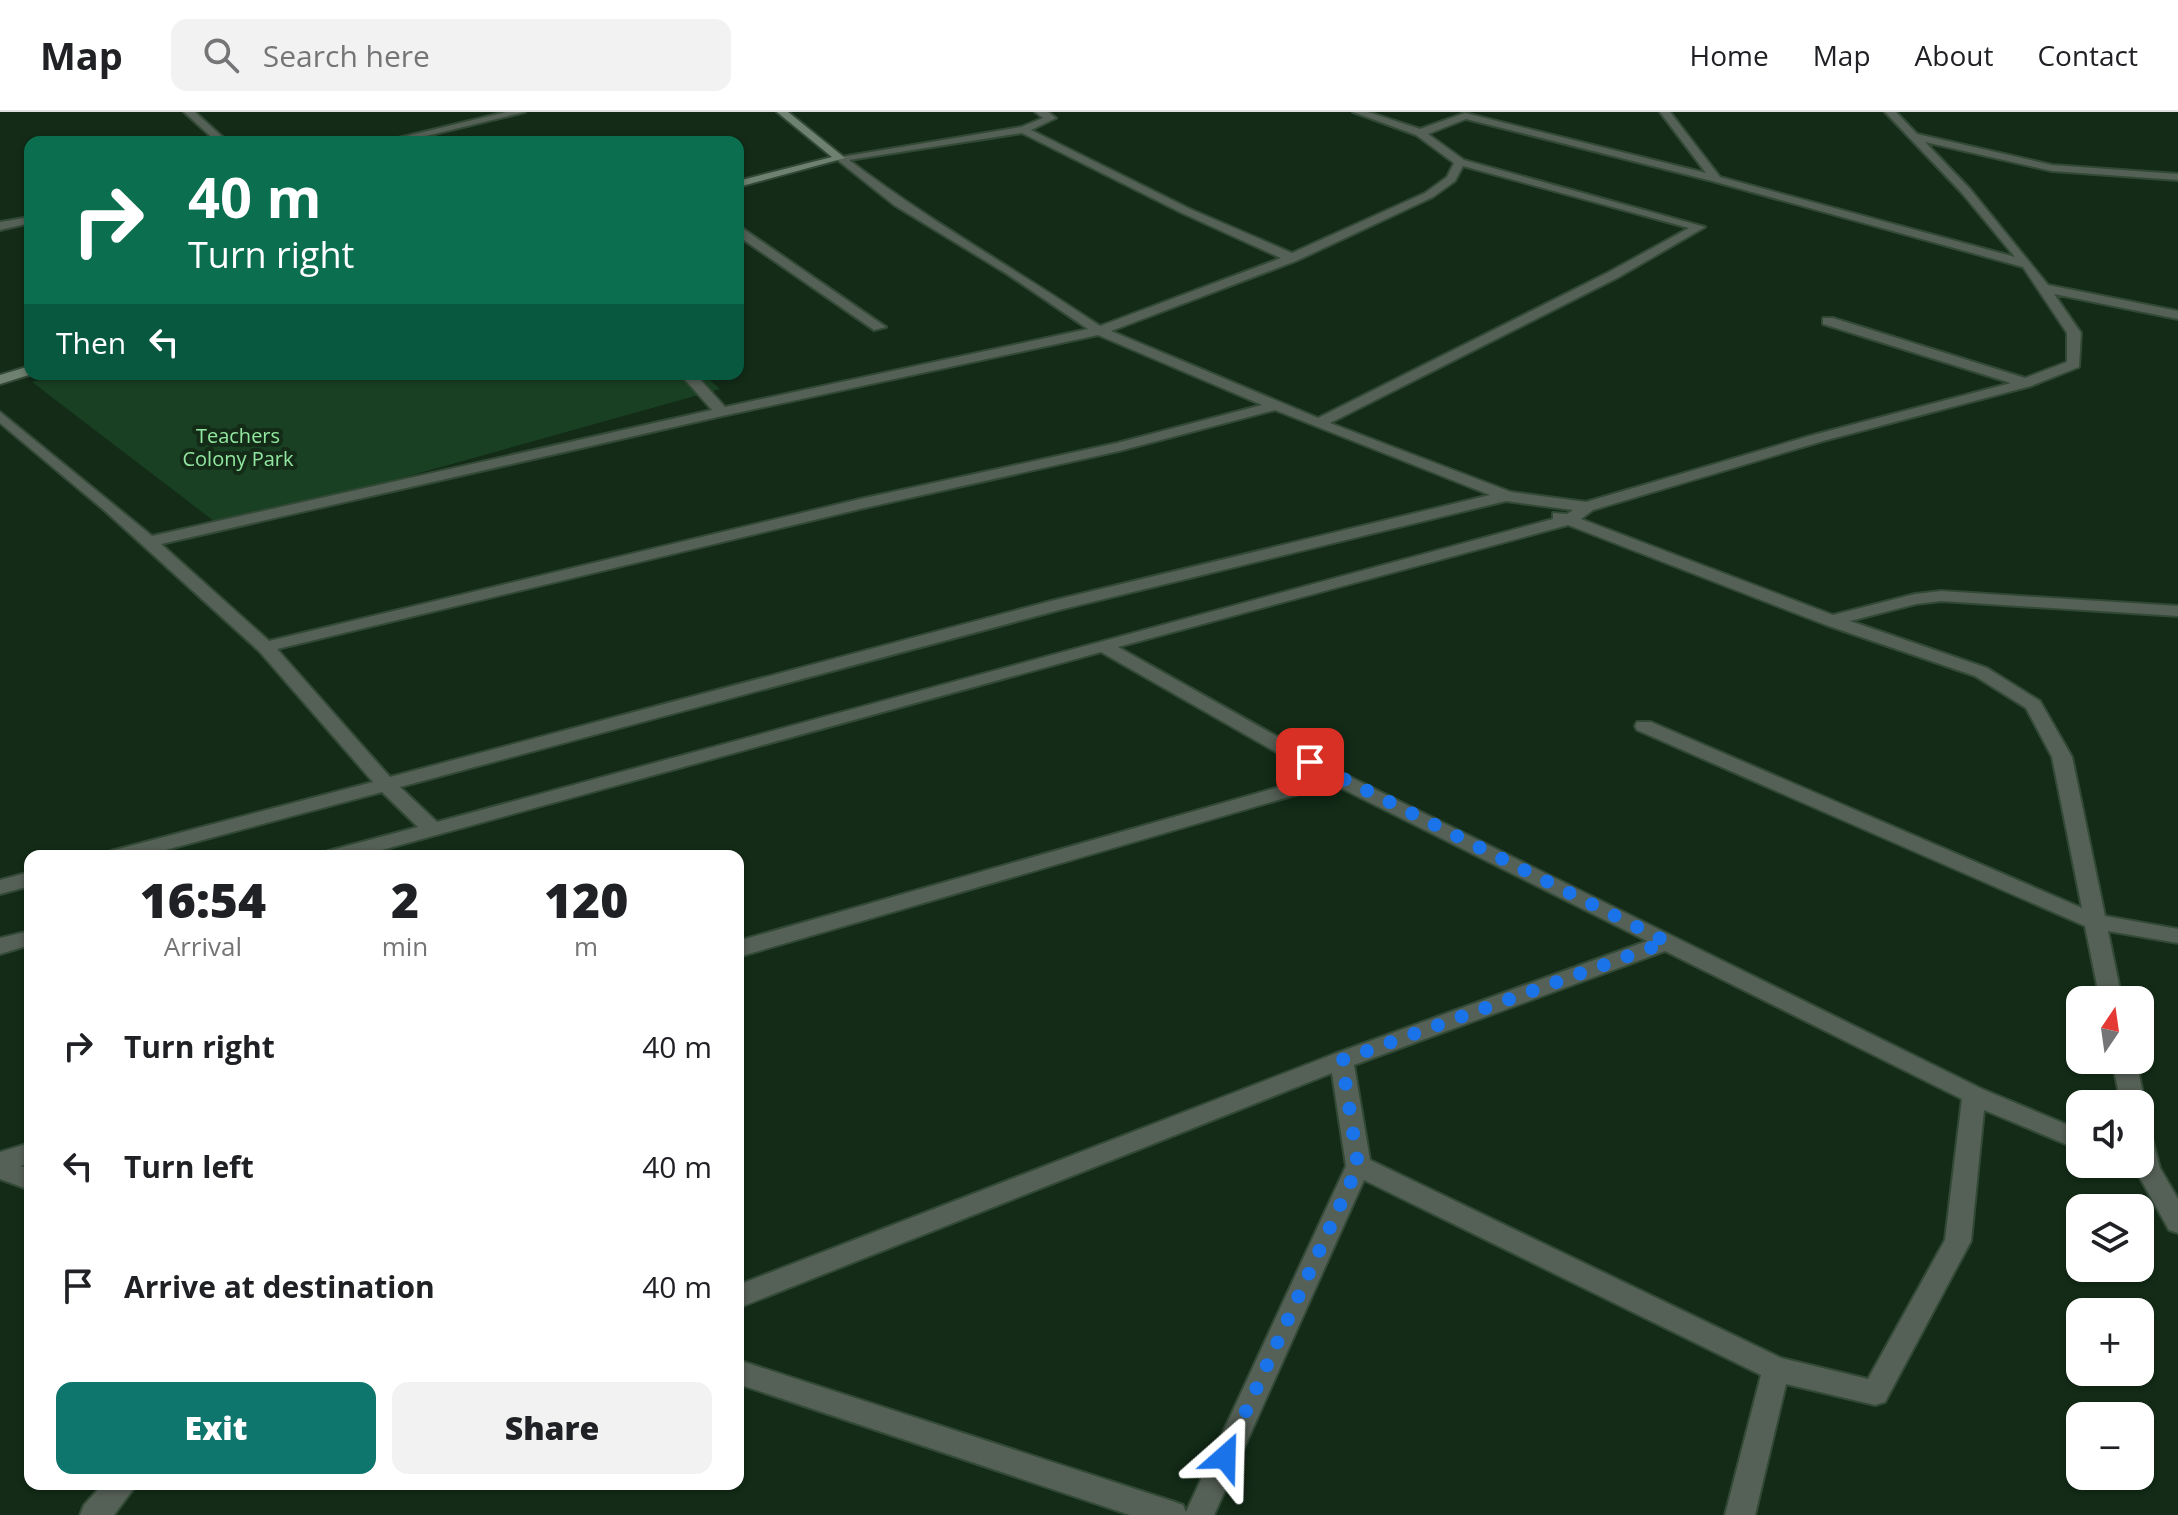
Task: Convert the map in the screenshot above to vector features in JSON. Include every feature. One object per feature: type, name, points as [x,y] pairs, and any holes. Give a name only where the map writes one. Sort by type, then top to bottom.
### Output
[{"type":"street","points":[[189,112],[216,136]]},
{"type":"street","points":[[414,136],[520,112]]},
{"type":"street","points":[[782,112],[898,203],[1011,271],[1099,331],[1318,423],[1506,496],[1832,621],[1981,672],[2033,705],[2062,757],[2108,986]]},
{"type":"street","points":[[744,182],[840,158],[1023,130],[1051,118],[1040,112]]},
{"type":"street","points":[[1318,423],[1613,275],[1699,227],[1460,162],[1420,133],[1358,112]]},
{"type":"street","points":[[1664,112],[1716,179]]},
{"type":"street","points":[[358,850],[887,703],[1105,647],[1258,602],[1569,520],[1587,507],[1818,438],[2026,383],[2074,364],[2074,333],[2027,264],[1966,191],[1890,112]]},
{"type":"street","points":[[1420,133],[1465,116],[1716,179],[2027,264]]},
{"type":"street","points":[[1023,130],[1186,211],[1292,258]]},
{"type":"street","points":[[1913,136],[2052,168],[2178,177]]},
{"type":"street","points":[[149,542],[722,412],[1099,331],[1292,258],[1429,195],[1451,179],[1460,162]]},
{"type":"street","points":[[2082,170],[2164,189]]},
{"type":"street","points":[[0,226],[24,221]]},
{"type":"street","points":[[744,235],[879,327]]},
{"type":"street","points":[[2043,288],[2178,315]]},
{"type":"street","points":[[1828,321],[2026,383]]},
{"type":"street","points":[[2,378],[24,372]]},
{"type":"street","points":[[693,380],[722,412]]},
{"type":"street","points":[[265,647],[860,504],[1119,447],[1277,405]]},
{"type":"street","points":[[0,416],[149,542],[265,647],[386,784],[433,830]]},
{"type":"street","points":[[140,850],[1057,605],[1506,496],[1587,507]]},
{"type":"street","points":[[1832,621],[1915,599],[1941,596],[2178,611]]},
{"type":"street","points":[[1105,647],[1335,777],[1974,1095],[2066,1134]]},
{"type":"street","points":[[1644,726],[2093,921],[2178,936]]},
{"type":"street","points":[[744,947],[1335,777]]},
{"type":"street","points":[[1,885],[24,880]]},
{"type":"street","points":[[0,946],[24,940]]},
{"type":"street","points":[[744,1295],[1342,1060],[1667,942]]},
{"type":"street","points":[[1199,1515],[1358,1166],[1342,1060]]},
{"type":"street","points":[[1358,1166],[1776,1369],[1875,1393],[1958,1241],[1974,1095]]},
{"type":"street","points":[[0,1162],[24,1155]]},
{"type":"street","points":[[0,1168],[24,1178]]},
{"type":"street","points":[[2150,1178],[2178,1223]]},
{"type":"street","points":[[1740,1515],[1776,1369]]},
{"type":"street","points":[[744,1374],[1172,1515]]},
{"type":"street","points":[[95,1515],[117,1490]]},
{"type":"green space","name":"Teachers Colony Park","points":[[710,380],[720,389],[223,528],[32,382]]},
{"type":"route","points":[[1225,1457],[1358,1166],[1342,1060],[1667,942],[1310,762]]}]
